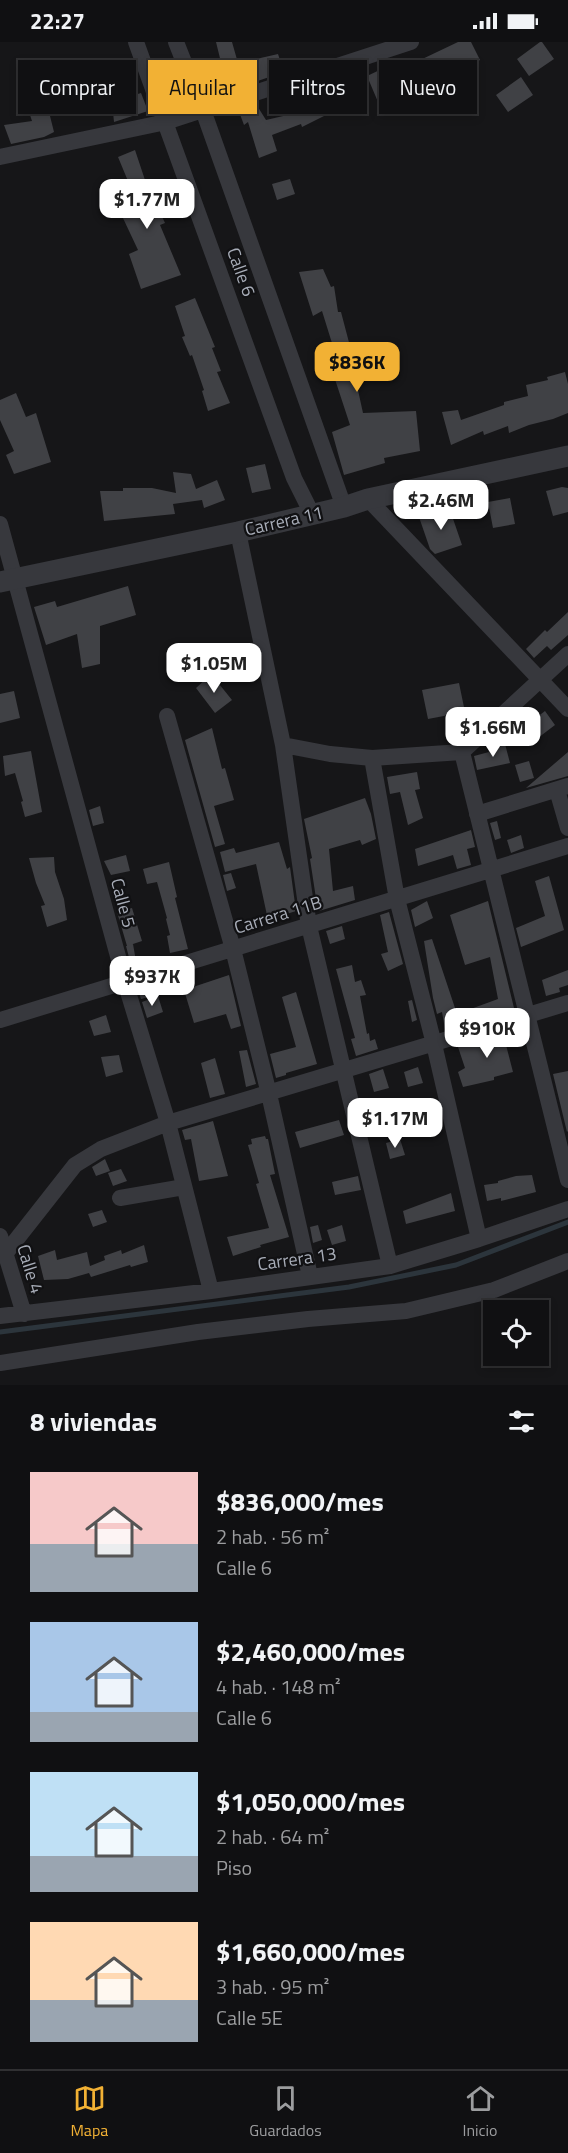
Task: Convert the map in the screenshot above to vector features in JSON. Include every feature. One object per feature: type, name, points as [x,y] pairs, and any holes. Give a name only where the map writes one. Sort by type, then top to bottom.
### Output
[{"type":"street","name":"Calle 6","points":[[136,42],[294,478],[312,514]]},
{"type":"street","name":"Calle 6","points":[[176,42],[183,60]]},
{"type":"street","points":[[257,92],[411,42]]},
{"type":"street","points":[[0,157],[166,122],[191,114]]},
{"type":"street","name":"Calle 6","points":[[204,114],[344,507]]},
{"type":"street","name":"Carrera 11","points":[[8,581],[238,532],[344,507],[368,499],[568,456]]},
{"type":"street","points":[[368,499],[568,709]]},
{"type":"street","name":"Calle 5","points":[[0,524],[8,581],[124,982],[168,1123],[211,1291]]},
{"type":"street","points":[[238,532],[283,746],[309,926],[390,1266]]},
{"type":"street","points":[[283,746],[372,758],[462,752],[568,654]]},
{"type":"street","points":[[167,716],[233,949],[269,1094],[310,1276]]},
{"type":"street","points":[[462,752],[568,1180]]},
{"type":"street","points":[[372,758],[397,899],[434,1044],[479,1239]]},
{"type":"street","points":[[477,814],[563,788],[568,828]]},
{"type":"street","name":"Carrera 11B","points":[[0,1020],[568,846]]},
{"type":"street","points":[[5,1254],[75,1165],[101,1149],[168,1123],[568,1003]]},
{"type":"street","points":[[120,1198],[184,1187]]},
{"type":"street","name":"Carrera 13","points":[[0,1316],[211,1291],[390,1266],[568,1209]]},
{"type":"street","name":"Calle 4","points":[[0,1236],[24,1314]]},
{"type":"street","points":[[0,1363],[198,1332],[308,1319],[406,1311],[494,1290],[568,1261]]},
{"type":"building","points":[[216,42],[232,42],[237,60],[220,60]]},
{"type":"building","points":[[458,42],[471,42],[480,60],[477,61],[420,60]]},
{"type":"building","points":[[540,42],[554,59],[529,76],[517,59]]},
{"type":"building","points":[[278,54],[280,60],[269,60],[269,77],[257,81],[257,60],[251,60]]},
{"type":"building","points":[[379,70],[379,104],[367,76]]},
{"type":"building","points":[[521,77],[533,95],[508,112],[496,95]]},
{"type":"building","points":[[141,93],[148,111],[114,122],[113,114],[136,114],[136,95]]},
{"type":"building","points":[[257,106],[266,120],[292,114],[328,114],[302,127],[301,124],[272,135],[277,151],[259,158],[248,122],[244,125],[240,114],[257,114]]},
{"type":"building","points":[[50,114],[54,132],[44,137],[11,144],[4,125],[32,121],[30,115]]},
{"type":"building","points":[[135,150],[145,180],[165,223],[160,225],[181,275],[141,289],[129,254],[138,250],[122,216],[140,210],[118,157]]},
{"type":"building","points":[[290,179],[295,194],[277,200],[272,184]]},
{"type":"building","points":[[323,269],[331,287],[334,286],[338,312],[341,312],[351,350],[357,348],[364,367],[354,372],[363,413],[416,411],[420,451],[384,458],[385,463],[344,475],[332,432],[350,425],[328,358],[336,356],[322,311],[313,316],[299,272]]},
{"type":"building","points":[[195,298],[215,347],[212,348],[221,371],[217,372],[230,403],[208,411],[202,391],[204,390],[192,355],[190,356],[182,337],[185,336],[175,306]]},
{"type":"building","points":[[565,372],[568,384],[568,413],[509,433],[508,426],[484,435],[483,431],[451,445],[442,412],[458,410],[461,420],[504,405],[504,402],[528,396],[526,385],[548,380],[547,377]]},
{"type":"building","points":[[16,393],[26,417],[36,413],[51,462],[14,474],[6,455],[14,451],[0,420],[0,400]]},
{"type":"building","points":[[265,464],[271,489],[252,493],[246,468]]},
{"type":"building","points":[[173,472],[191,474],[196,489],[217,480],[225,500],[204,508],[202,500],[173,504],[175,514],[104,521],[100,491],[152,488],[176,493]]},
{"type":"building","points":[[562,487],[568,488],[568,512],[553,516],[546,491]]},
{"type":"building","points":[[510,498],[515,524],[493,528],[488,502]]},
{"type":"building","points":[[449,507],[462,545],[435,554],[430,549],[419,517]]},
{"type":"building","points":[[128,586],[136,615],[100,626],[100,664],[82,668],[77,634],[46,645],[34,607],[55,601],[57,607]]},
{"type":"building","points":[[568,612],[568,635],[551,650],[547,646],[534,658],[526,649]]},
{"type":"building","points":[[211,674],[232,700],[215,713],[196,688]]},
{"type":"building","points":[[459,683],[465,712],[428,719],[422,690]]},
{"type":"building","points":[[14,691],[20,718],[0,723],[0,694]]},
{"type":"building","points":[[545,711],[555,725],[534,741],[524,727]]},
{"type":"building","points":[[212,728],[222,769],[225,768],[234,800],[214,806],[225,844],[215,847],[185,740]]},
{"type":"building","points":[[505,744],[510,763],[477,770],[474,756],[489,752],[488,748]]},
{"type":"building","points":[[31,751],[42,812],[25,817],[15,773],[5,776],[3,756]]},
{"type":"building","points":[[568,752],[568,776],[526,788]]},
{"type":"building","points":[[529,761],[534,778],[520,782],[515,765]]},
{"type":"building","points":[[417,772],[420,789],[415,790],[423,818],[408,825],[400,792],[390,794],[387,777]]},
{"type":"building","points":[[365,798],[376,839],[362,845],[360,840],[329,849],[333,891],[353,886],[355,900],[319,911],[304,819]]},
{"type":"building","points":[[100,806],[104,823],[93,826],[89,810]]},
{"type":"building","points":[[497,821],[501,838],[495,840],[490,823]]},
{"type":"building","points":[[471,830],[475,847],[467,849],[471,865],[457,869],[453,855],[418,866],[415,849]]},
{"type":"building","points":[[521,835],[524,848],[511,853],[507,840]]},
{"type":"building","points":[[279,842],[287,869],[290,867],[296,911],[268,920],[256,864],[225,872],[220,852],[234,848],[236,853]]},
{"type":"building","points":[[126,855],[130,871],[111,875],[104,861]]},
{"type":"building","points":[[54,857],[55,872],[64,899],[67,920],[47,927],[41,906],[45,905],[29,858]]},
{"type":"building","points":[[169,862],[177,897],[175,898],[188,949],[170,953],[167,918],[157,882],[147,884],[143,869]]},
{"type":"building","points":[[231,873],[236,888],[227,891],[223,875]]},
{"type":"building","points":[[549,876],[564,930],[521,947],[516,928],[545,916],[535,881]]},
{"type":"building","points":[[427,901],[433,918],[415,927],[411,910]]},
{"type":"building","points":[[488,901],[514,1008],[445,1029],[442,1012],[437,1014],[433,998],[424,941],[432,939],[457,1014],[498,999],[490,957],[465,965],[450,915]]},
{"type":"building","points":[[132,908],[142,941],[127,946],[117,912]]},
{"type":"building","points":[[389,912],[403,964],[388,971],[381,954],[388,952],[380,915]]},
{"type":"building","points":[[342,926],[345,939],[330,944],[326,931]]},
{"type":"building","points":[[133,944],[137,967],[132,969],[126,946]]},
{"type":"building","points":[[352,965],[355,982],[361,980],[366,995],[360,996],[367,1034],[369,1033],[370,1041],[375,1039],[378,1049],[356,1056],[351,1039],[355,1038],[336,969]]},
{"type":"building","points":[[568,970],[568,985],[559,988],[560,992],[546,996],[542,980]]},
{"type":"building","points":[[229,975],[241,1026],[231,1029],[226,1014],[194,1023],[184,990]]},
{"type":"building","points":[[145,987],[149,997],[141,999],[138,989]]},
{"type":"building","points":[[296,992],[317,1064],[276,1078],[270,1054],[296,1047],[282,997]]},
{"type":"building","points":[[158,996],[163,1012],[147,1018],[142,1002]]},
{"type":"building","points":[[412,1000],[417,1020],[412,1022],[408,1001]]},
{"type":"building","points":[[106,1015],[111,1032],[94,1036],[89,1021]]},
{"type":"building","points":[[518,1029],[520,1038],[506,1045],[513,1072],[494,1077],[494,1080],[463,1087],[458,1072],[465,1068],[458,1047]]},
{"type":"building","points":[[247,1050],[256,1084],[246,1087],[239,1051]]},
{"type":"building","points":[[119,1055],[123,1072],[106,1077],[101,1057]]},
{"type":"building","points":[[215,1058],[225,1094],[210,1098],[201,1063]]},
{"type":"building","points":[[418,1067],[423,1083],[408,1087],[404,1072]]},
{"type":"building","points":[[383,1069],[389,1088],[374,1092],[369,1074]]},
{"type":"building","points":[[568,1071],[568,1131],[567,1132],[553,1074]]},
{"type":"building","points":[[439,1112],[443,1129],[435,1131],[431,1115]]},
{"type":"building","points":[[339,1120],[344,1135],[300,1148],[295,1132]]},
{"type":"building","points":[[213,1121],[228,1176],[199,1181],[191,1139],[185,1140],[182,1130]]},
{"type":"building","points":[[265,1136],[268,1139],[275,1174],[270,1175],[289,1237],[233,1256],[227,1237],[269,1228],[256,1184],[259,1183],[248,1145],[252,1144],[251,1139]]},
{"type":"building","points":[[400,1139],[405,1155],[390,1159],[386,1143]]},
{"type":"building","points":[[105,1159],[110,1171],[96,1176],[92,1167]]},
{"type":"building","points":[[121,1169],[127,1181],[113,1186],[108,1173]]},
{"type":"building","points":[[532,1175],[536,1192],[501,1201],[501,1198],[487,1201],[484,1185],[498,1183],[498,1181],[516,1176]]},
{"type":"building","points":[[358,1176],[361,1190],[335,1195],[332,1182]]},
{"type":"building","points":[[451,1193],[455,1211],[406,1224],[403,1211]]},
{"type":"building","points":[[102,1210],[107,1222],[93,1227],[88,1214]]},
{"type":"building","points":[[318,1225],[322,1240],[313,1243],[310,1227]]},
{"type":"building","points":[[342,1225],[346,1241],[332,1245],[327,1230]]},
{"type":"building","points":[[144,1245],[148,1262],[91,1277],[89,1273],[68,1279],[44,1280],[38,1256],[55,1250],[57,1260],[87,1252],[90,1266],[105,1260],[104,1256],[121,1250],[122,1254]]},
{"type":"waterway","points":[[0,1332],[349,1287],[456,1265],[568,1222]]}]
